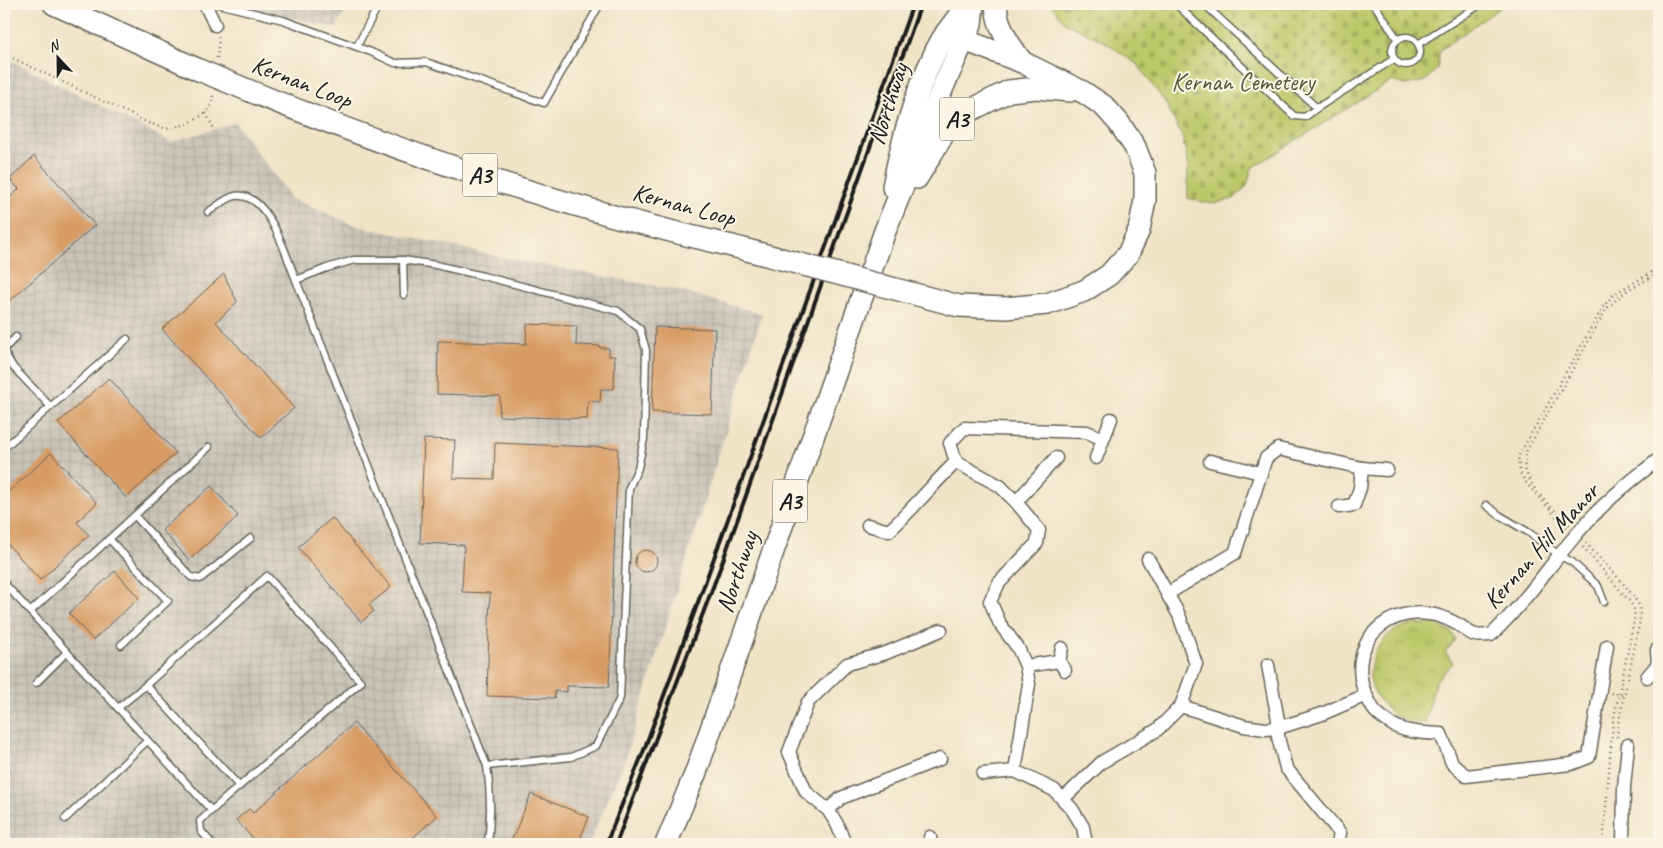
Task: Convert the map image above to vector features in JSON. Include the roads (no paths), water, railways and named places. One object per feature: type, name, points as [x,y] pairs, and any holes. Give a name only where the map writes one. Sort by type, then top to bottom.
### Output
[{"type":"highway","name":"Kernan Loop","points":[[54,4],[199,70],[224,85],[428,159],[546,196],[681,234],[959,306],[1006,308],[1047,304],[1084,291],[1109,274],[1128,254],[1139,230],[1145,200],[1145,173],[1135,147],[1119,123],[1104,106],[1083,92]]},
{"type":"highway","name":"Northway","points":[[885,231],[893,186],[932,96],[968,4]]},
{"type":"highway","name":"Northway","points":[[666,844],[696,772],[955,36],[971,24],[973,4]]},
{"type":"highway","points":[[996,4],[996,15],[1002,31],[1022,62]]},
{"type":"highway","name":"A3","points":[[955,36],[1022,62],[1083,92]]},
{"type":"highway","name":"A3","points":[[885,231],[946,130],[963,114],[1009,91],[1036,88],[1083,92]]},
{"type":"street","points":[[205,4],[215,25]]},
{"type":"street","points":[[1096,458],[1111,419]]},
{"type":"street","points":[[1015,771],[1029,684],[1026,666],[1018,648],[1000,624],[990,601],[998,582],[1037,543],[1039,530],[1000,486],[956,462],[950,443],[964,428],[1087,432],[1103,439]]},
{"type":"street","points":[[1167,594],[1235,553],[1266,458],[1278,449],[1362,468],[1387,470]]},
{"type":"street","points":[[1016,502],[1056,458]]},
{"type":"street","name":"Kernan Hill Manor","points":[[1607,646],[1589,757],[1571,764],[1466,776],[1452,764],[1441,734],[1418,733],[1394,726],[1374,711],[1360,680],[1359,664],[1364,645],[1375,631],[1389,621],[1408,614],[1430,613],[1447,618],[1476,635],[1491,635],[1509,618],[1598,510],[1659,459]]},
{"type":"street","points":[[1210,461],[1261,473]]},
{"type":"street","points":[[868,525],[889,531],[906,516],[938,479],[956,462]]},
{"type":"street","points":[[1339,507],[1354,505],[1360,488],[1362,468]]},
{"type":"street","points":[[1063,799],[1102,762],[1157,730],[1181,706],[1196,664],[1179,615],[1148,559]]},
{"type":"street","points":[[845,844],[838,824],[828,810],[806,792],[789,752],[808,702],[847,664],[886,653],[941,630]]},
{"type":"street","points":[[1026,666],[1062,666],[1062,648]]},
{"type":"street","points":[[1647,677],[1659,665],[1657,650]]},
{"type":"street","points":[[1268,665],[1278,720],[1278,737],[1286,768],[1340,833],[1338,844]]},
{"type":"street","points":[[1181,706],[1244,726],[1266,730],[1322,714],[1366,695]]},
{"type":"street","points":[[1622,744],[1624,787],[1623,844]]},
{"type":"street","points":[[828,810],[841,798],[940,759]]},
{"type":"street","points":[[983,774],[1015,771],[1054,790],[1072,809],[1083,827],[1086,844]]},
{"type":"lane","points":[[218,4],[283,20],[357,46],[395,63],[426,62],[544,102],[600,4]]},
{"type":"lane","points":[[357,46],[379,4]]},
{"type":"lane","points":[[1176,4],[1294,116],[1305,117],[1394,59]]},
{"type":"lane","points":[[1204,4],[1317,108]]},
{"type":"lane","points":[[1374,4],[1398,40]]},
{"type":"lane","points":[[1418,44],[1481,4]]},
{"type":"lane","points":[[1402,37],[1411,38],[1418,44],[1418,57],[1411,63],[1402,64],[1394,59],[1392,47],[1402,37]]},
{"type":"lane","points":[[208,212],[234,196],[249,196],[261,205],[271,220],[487,766],[491,792],[491,823],[488,844]]},
{"type":"lane","points":[[296,280],[354,260],[403,260],[436,265],[483,276],[618,311],[640,329],[646,350],[644,439],[638,468],[629,488],[620,698],[596,746],[571,757],[487,766]]},
{"type":"lane","points":[[403,260],[404,295]]},
{"type":"lane","points":[[16,337],[4,351],[13,367],[50,406]]},
{"type":"lane","points":[[4,448],[127,339]]},
{"type":"lane","points":[[30,612],[209,447]]},
{"type":"lane","points":[[1486,505],[1572,562],[1598,586],[1604,602]]},
{"type":"lane","points":[[135,516],[192,578],[200,579],[251,538]]},
{"type":"lane","points":[[109,539],[168,601],[121,645]]},
{"type":"lane","points":[[118,708],[267,576],[360,682],[200,821],[201,831],[212,844]]},
{"type":"lane","points":[[4,583],[211,810]]},
{"type":"lane","points":[[36,683],[67,652]]},
{"type":"lane","points":[[146,685],[239,786]]},
{"type":"lane","points":[[65,819],[147,740]]},
{"type":"railway","points":[[606,844],[644,750],[913,4]]},
{"type":"railway","points":[[616,844],[722,563],[921,4]]},
{"type":"park label","name":"Kernan Cemetery","points":[[1243,82]]}]
